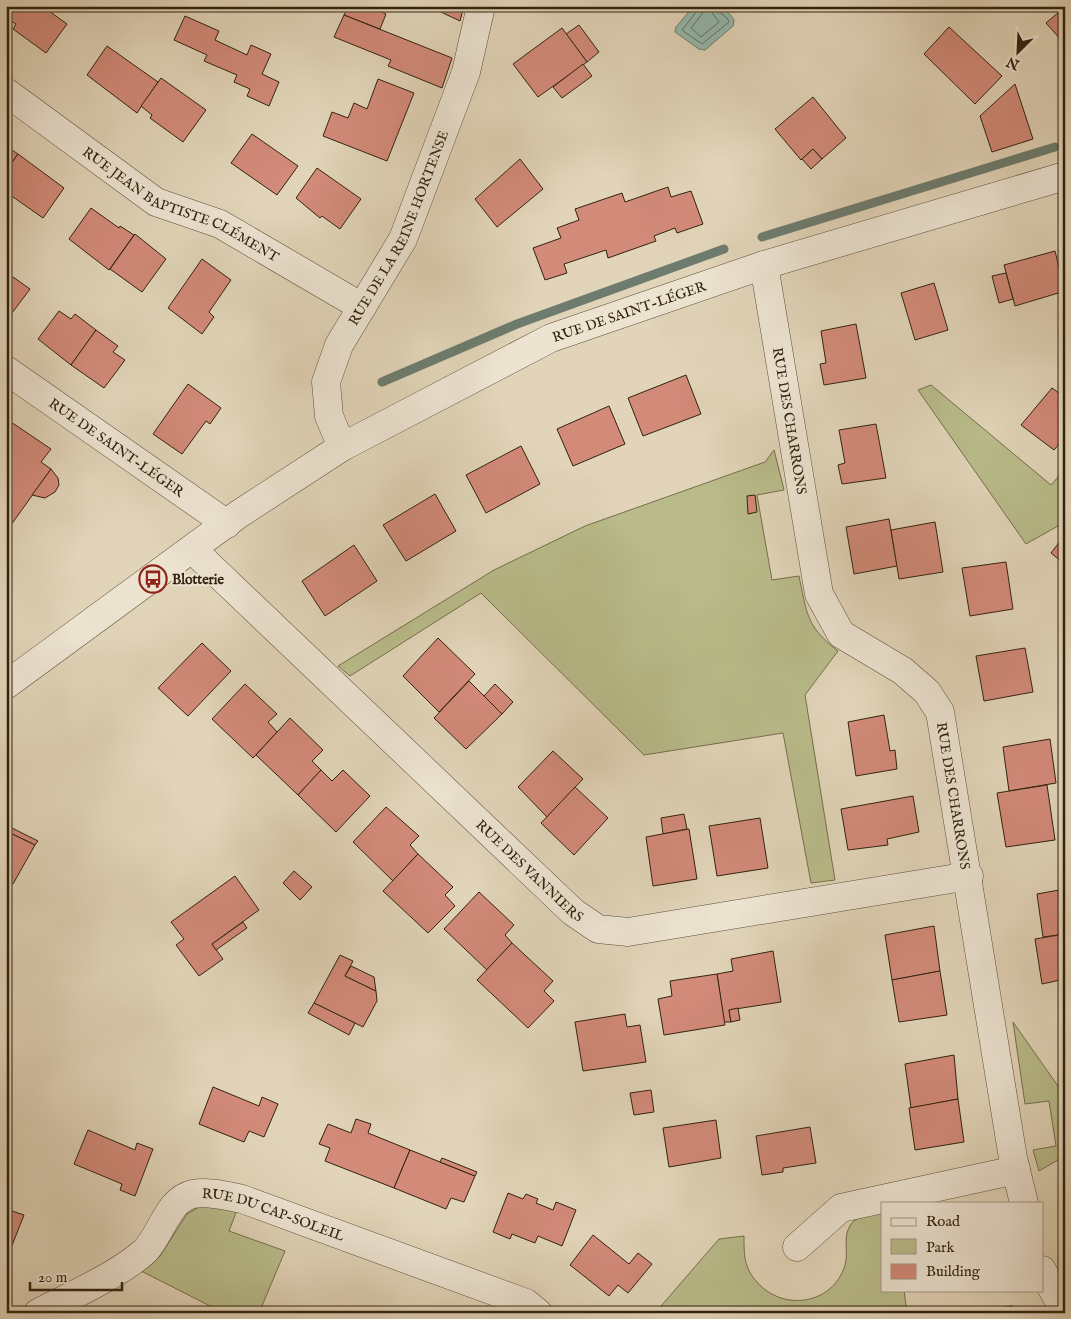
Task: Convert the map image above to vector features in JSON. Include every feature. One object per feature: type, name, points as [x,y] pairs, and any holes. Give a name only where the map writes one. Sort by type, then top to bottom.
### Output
[{"type":"street","name":"RUE DE LA REINE HORTENSE","points":[[342,446],[329,416],[326,382],[339,345],[403,239],[466,72],[481,6]]},
{"type":"street","name":"RUE JEAN BAPTISTE CLÉMENT","points":[[6,92],[156,202],[220,224],[362,308]]},
{"type":"street","name":"RUE DE SAINT-LÉGER","points":[[6,685],[227,524],[342,446],[551,338],[764,265],[1065,176]]},
{"type":"street","name":"RUE DES CHARRONS","points":[[764,265],[818,594],[841,634],[903,672],[927,692],[940,712],[969,876],[1016,1170],[1024,1202]]},
{"type":"street","name":"RUE DE SAINT-LÉGER","points":[[6,370],[227,524]]},
{"type":"street","name":"RUE DES VANNIERS","points":[[193,550],[573,912],[598,930],[628,932],[969,876]]},
{"type":"street","points":[[797,1247],[841,1208],[1016,1170]]},
{"type":"street","name":"RUE DU CAP-SOLEIL","points":[[38,1313],[125,1266],[145,1251],[158,1235],[175,1205],[192,1194],[214,1194],[242,1199],[526,1303],[538,1313]]},
{"type":"street","points":[[1044,1274],[1065,1312]]},
{"type":"green space","points":[[931,385],[1051,485],[1065,469],[1065,522],[1026,544],[918,390]]},
{"type":"green space","points":[[774,450],[784,490],[757,495],[772,580],[799,576],[809,618],[827,642],[838,651],[805,695],[835,880],[811,883],[783,733],[644,755],[481,593],[350,676],[338,666],[494,570],[585,526],[765,462]]},
{"type":"green space","points":[[1013,1022],[1065,1096],[1065,1156],[1039,1171],[1033,1150],[1056,1146],[1049,1101],[1025,1104]]},
{"type":"green space","points":[[199,1207],[237,1210],[229,1231],[285,1251],[259,1313],[224,1313],[141,1271],[160,1256],[187,1214]]},
{"type":"green space","points":[[881,1212],[881,1292],[904,1292],[907,1313],[655,1313],[719,1239],[744,1236],[745,1255],[749,1272],[768,1292],[780,1298],[793,1300],[806,1300],[819,1296],[830,1289],[839,1278],[845,1265],[846,1239],[851,1224],[861,1217]]},
{"type":"water","points":[[694,6],[717,7],[726,11],[734,20],[733,26],[705,50],[699,49],[675,32],[676,27]]},
{"type":"building","points":[[11,6],[42,6],[67,24],[46,53],[13,29],[16,24],[6,18]]},
{"type":"building","points":[[348,6],[368,6],[386,14],[380,29],[344,15]]},
{"type":"building","points":[[428,6],[464,6],[460,21]]},
{"type":"building","points":[[1065,7],[1065,40],[1063,42],[1046,23]]},
{"type":"building","points":[[344,15],[452,58],[442,88],[388,66],[391,60],[334,37]]},
{"type":"building","points":[[185,16],[219,31],[215,40],[247,55],[251,45],[271,54],[262,74],[279,82],[269,106],[247,96],[250,89],[234,82],[237,75],[204,61],[207,55],[174,40]]},
{"type":"building","points":[[579,25],[599,52],[587,62],[566,34]]},
{"type":"building","points":[[949,27],[1002,76],[975,104],[924,54]]},
{"type":"building","points":[[562,28],[587,62],[538,97],[513,64]]},
{"type":"building","points":[[107,46],[158,82],[137,113],[87,75]]},
{"type":"building","points":[[583,64],[592,76],[562,98],[553,87]]},
{"type":"building","points":[[161,78],[206,110],[183,142],[150,118],[152,115],[141,106]]},
{"type":"building","points":[[378,79],[414,93],[387,161],[323,136],[332,112],[348,118],[354,103],[367,109]]},
{"type":"building","points":[[1015,84],[1033,139],[992,152],[980,116]]},
{"type":"building","points":[[813,97],[846,138],[822,159],[813,149],[801,160],[775,129]]},
{"type":"building","points":[[252,134],[298,166],[277,195],[231,163]]},
{"type":"building","points":[[6,146],[18,154],[6,171]]},
{"type":"building","points":[[813,149],[822,159],[811,169],[802,159]]},
{"type":"building","points":[[18,154],[64,188],[43,218],[6,192],[6,171]]},
{"type":"building","points":[[520,159],[543,189],[497,227],[475,199]]},
{"type":"building","points":[[317,168],[361,199],[340,229],[322,216],[320,218],[296,198]]},
{"type":"building","points":[[668,187],[671,197],[691,191],[703,224],[677,233],[675,228],[654,236],[656,241],[608,258],[606,250],[564,264],[567,273],[545,280],[533,248],[561,238],[557,228],[579,220],[575,209],[622,193],[625,202]]},
{"type":"building","points":[[91,208],[119,228],[120,226],[134,235],[109,270],[69,239]]},
{"type":"building","points":[[135,234],[166,259],[142,292],[110,269]]},
{"type":"building","points":[[1055,251],[1065,291],[1015,306],[1004,265]]},
{"type":"building","points":[[202,259],[231,280],[209,312],[214,317],[202,334],[168,308]]},
{"type":"building","points":[[6,272],[30,289],[6,321]]},
{"type":"building","points":[[1006,273],[1013,299],[999,303],[992,276]]},
{"type":"building","points":[[934,283],[948,330],[915,340],[901,293]]},
{"type":"building","points":[[59,311],[71,319],[75,314],[96,330],[71,365],[38,339]]},
{"type":"building","points":[[856,324],[866,378],[824,385],[820,364],[826,363],[821,331]]},
{"type":"building","points":[[96,330],[118,346],[113,352],[125,360],[104,388],[71,365]]},
{"type":"building","points":[[686,375],[701,414],[643,436],[628,398]]},
{"type":"building","points":[[188,384],[221,408],[210,424],[206,421],[182,454],[153,434]]},
{"type":"building","points":[[1052,388],[1065,397],[1063,432],[1065,437],[1054,450],[1021,425]]},
{"type":"building","points":[[609,406],[625,444],[573,466],[557,429]]},
{"type":"building","points":[[8,420],[51,449],[41,462],[51,469],[6,532],[6,424]]},
{"type":"building","points":[[876,424],[886,478],[842,484],[838,465],[845,463],[839,430]]},
{"type":"building","points":[[521,446],[540,484],[486,513],[466,475]]},
{"type":"building","points":[[51,469],[58,478],[59,485],[55,492],[45,498],[32,495]]},
{"type":"building","points":[[435,494],[456,531],[406,561],[383,525]]},
{"type":"building","points":[[755,495],[757,512],[748,514],[747,496]]},
{"type":"building","points":[[889,519],[897,566],[854,574],[846,527]]},
{"type":"building","points":[[935,522],[943,572],[899,579],[891,530]]},
{"type":"building","points":[[1065,535],[1065,558],[1062,562],[1051,553]]},
{"type":"building","points":[[354,545],[377,581],[325,616],[302,581]]},
{"type":"building","points":[[1065,558],[1065,571],[1059,566]]},
{"type":"building","points":[[1006,562],[1013,609],[970,616],[962,568]]},
{"type":"building","points":[[438,638],[475,674],[439,712],[403,676]]},
{"type":"building","points":[[202,643],[231,671],[188,716],[158,688]]},
{"type":"building","points":[[1025,648],[1033,692],[984,701],[976,656]]},
{"type":"building","points":[[469,681],[502,714],[466,749],[434,718]]},
{"type":"building","points":[[245,684],[277,714],[268,722],[277,732],[253,758],[212,719]]},
{"type":"building","points":[[495,684],[513,702],[502,714],[484,696]]},
{"type":"building","points":[[884,715],[890,751],[895,750],[897,769],[856,776],[848,722]]},
{"type":"building","points":[[290,718],[323,750],[312,761],[321,770],[298,795],[256,755]]},
{"type":"building","points":[[1050,739],[1056,783],[1009,791],[1003,747]]},
{"type":"building","points":[[553,751],[583,779],[547,817],[518,787]]},
{"type":"building","points":[[321,770],[332,781],[343,770],[370,796],[336,832],[298,795]]},
{"type":"building","points":[[1047,785],[1055,840],[1006,847],[997,793]]},
{"type":"building","points":[[575,787],[608,818],[574,855],[541,823]]},
{"type":"building","points":[[913,796],[919,832],[887,839],[888,845],[848,850],[841,809]]},
{"type":"building","points":[[386,807],[419,836],[410,845],[418,854],[393,881],[353,842]]},
{"type":"building","points":[[684,814],[687,829],[663,834],[661,818]]},
{"type":"building","points":[[760,818],[768,868],[717,876],[709,826]]},
{"type":"building","points":[[6,825],[38,841],[35,845],[6,831]]},
{"type":"building","points":[[689,829],[697,879],[653,886],[646,837]]},
{"type":"building","points":[[6,831],[35,845],[13,884],[6,881]]},
{"type":"building","points":[[418,854],[453,887],[445,895],[455,906],[428,933],[383,891]]},
{"type":"building","points":[[294,871],[312,887],[300,900],[283,883]]},
{"type":"building","points":[[235,876],[259,910],[212,944],[223,959],[199,976],[176,945],[184,939],[171,922]]},
{"type":"building","points":[[1065,889],[1065,934],[1043,937],[1037,894]]},
{"type":"building","points":[[479,892],[514,925],[505,935],[512,943],[487,970],[444,929]]},
{"type":"building","points":[[243,922],[247,928],[216,950],[212,944]]},
{"type":"building","points":[[934,926],[940,971],[892,980],[885,935]]},
{"type":"building","points":[[1065,934],[1065,979],[1042,984],[1035,939]]},
{"type":"building","points":[[512,943],[553,981],[544,991],[554,1001],[528,1028],[477,980]]},
{"type":"building","points":[[773,951],[781,1002],[729,1010],[731,1022],[724,1022],[717,974],[733,971],[731,959]]},
{"type":"building","points":[[340,955],[353,961],[345,976],[376,991],[377,1001],[363,1027],[314,1003]]},
{"type":"building","points":[[351,966],[374,977],[376,991],[345,976]]},
{"type":"building","points":[[940,971],[947,1015],[899,1022],[892,980]]},
{"type":"building","points":[[717,974],[725,1025],[664,1035],[658,999],[672,996],[670,981]]},
{"type":"building","points":[[314,1003],[355,1023],[349,1035],[308,1013]]},
{"type":"building","points":[[738,1008],[740,1020],[731,1022],[729,1010]]},
{"type":"building","points":[[625,1014],[627,1027],[640,1025],[646,1062],[583,1071],[575,1022]]},
{"type":"building","points":[[954,1055],[958,1099],[911,1108],[905,1064]]},
{"type":"building","points":[[213,1087],[259,1106],[262,1097],[278,1104],[264,1137],[249,1131],[244,1142],[199,1124]]},
{"type":"building","points":[[651,1090],[654,1112],[634,1115],[630,1093]]},
{"type":"building","points":[[958,1099],[964,1142],[915,1150],[909,1108]]},
{"type":"building","points":[[356,1119],[371,1124],[368,1133],[410,1150],[394,1188],[325,1161],[330,1148],[319,1144],[328,1124],[351,1133]]},
{"type":"building","points":[[716,1120],[721,1158],[669,1167],[663,1128]]},
{"type":"building","points":[[810,1127],[816,1163],[783,1168],[783,1172],[762,1175],[756,1136]]},
{"type":"building","points":[[88,1130],[135,1150],[137,1143],[153,1149],[135,1196],[120,1190],[122,1184],[74,1164]]},
{"type":"building","points":[[410,1150],[475,1176],[464,1202],[451,1198],[446,1209],[394,1188]]},
{"type":"building","points":[[442,1158],[477,1172],[475,1176],[440,1162]]},
{"type":"building","points":[[508,1193],[523,1199],[526,1194],[538,1199],[536,1203],[553,1210],[556,1202],[576,1210],[562,1246],[538,1236],[535,1243],[512,1234],[510,1239],[493,1232]]},
{"type":"building","points":[[6,1209],[24,1215],[11,1248],[6,1246]]},
{"type":"building","points":[[593,1235],[629,1264],[638,1253],[652,1264],[628,1293],[618,1285],[609,1296],[570,1265]]},
{"type":"building","points":[[6,1246],[11,1248],[6,1259]]},
{"type":"building","points":[[1012,1306],[1013,1313],[974,1312]]},
{"type":"waterway","points":[[762,237],[1055,147]]},
{"type":"waterway","points":[[382,382],[517,324],[724,249]]},
{"type":"place","name":"Blotterie","points":[[153,579]]}]
